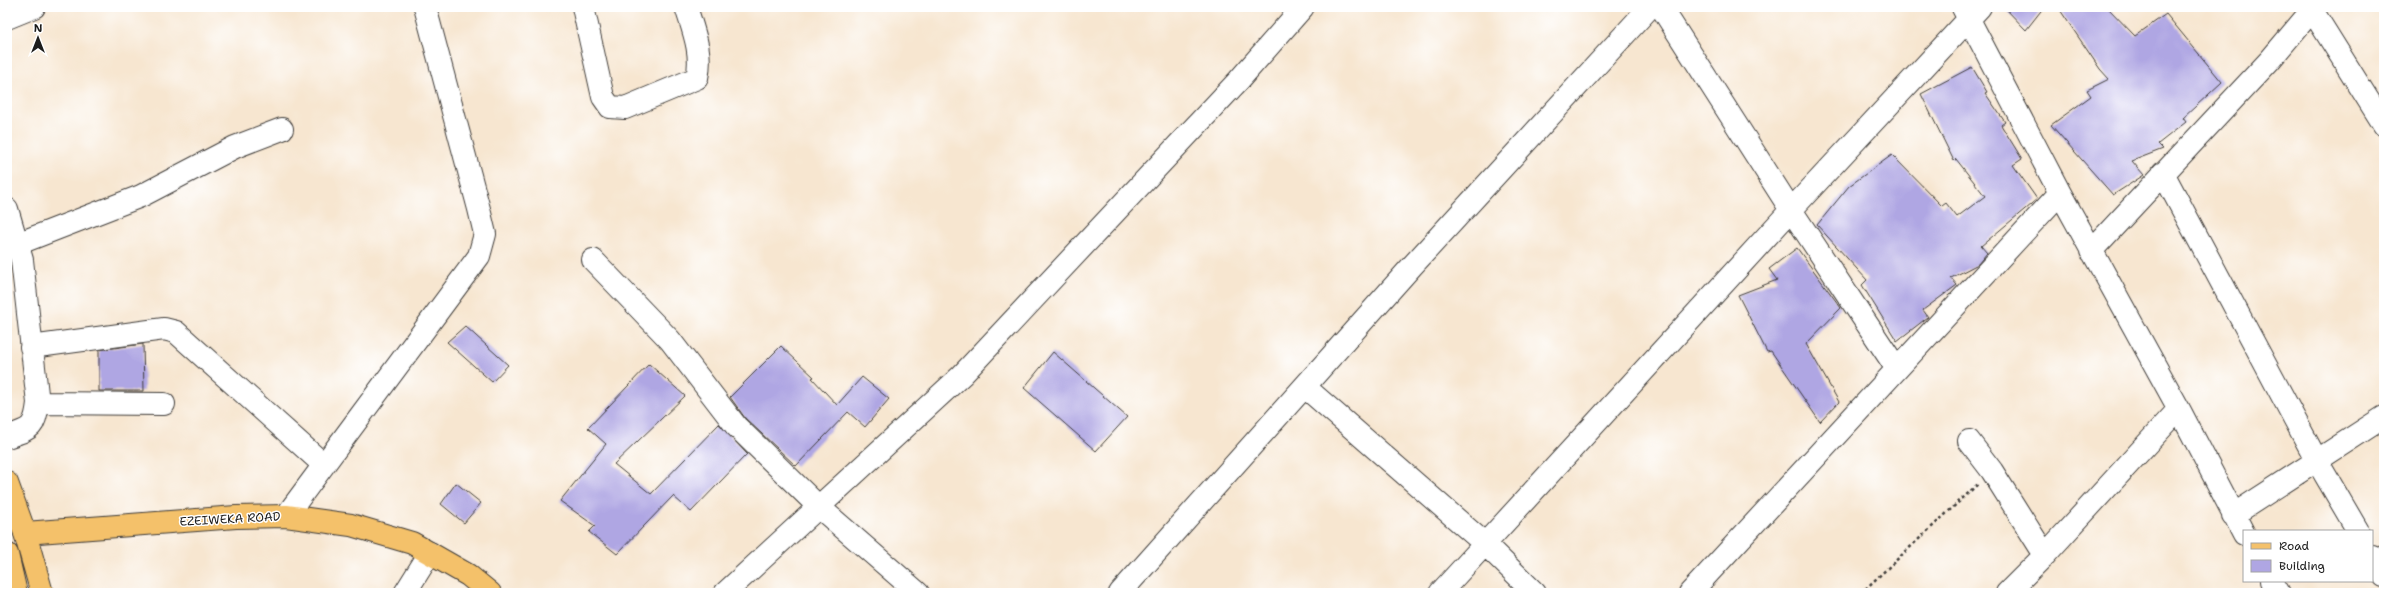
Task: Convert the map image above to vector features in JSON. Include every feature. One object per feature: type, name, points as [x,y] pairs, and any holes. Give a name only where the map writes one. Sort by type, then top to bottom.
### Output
[{"type":"main road","points":[[7,483],[25,533],[42,593]]},
{"type":"main road","name":"EZEIWEKA ROAD","points":[[25,533],[236,517],[286,516],[351,526],[412,543],[468,575],[490,593]]},
{"type":"main road","points":[[7,554],[16,593]]},
{"type":"street","points":[[7,18],[34,7]]},
{"type":"street","points":[[286,516],[479,256],[485,234],[425,7]]},
{"type":"street","points":[[583,7],[603,97],[610,106],[625,108],[698,78],[700,67],[699,51],[686,7]]},
{"type":"street","points":[[725,593],[962,375],[1239,80],[1303,7]]},
{"type":"street","points":[[1120,593],[1650,7]]},
{"type":"street","points":[[1661,7],[1791,210],[1897,369]]},
{"type":"street","points":[[2091,251],[2270,60],[2313,9],[2384,125]]},
{"type":"street","points":[[1440,593],[1791,210],[1970,11],[2060,193],[2179,409],[2243,532]]},
{"type":"street","points":[[17,244],[141,196],[235,147],[282,129]]},
{"type":"street","points":[[2163,173],[2316,461],[2357,530]]},
{"type":"street","points":[[1690,593],[2060,193]]},
{"type":"street","points":[[7,209],[22,260],[38,403],[36,420],[30,429],[7,437]]},
{"type":"street","points":[[593,260],[670,340],[736,426],[819,507],[918,593]]},
{"type":"street","points":[[32,347],[164,329],[176,332],[324,465]]},
{"type":"street","points":[[1305,387],[1485,544],[1535,593]]},
{"type":"street","points":[[38,403],[164,404]]},
{"type":"street","points":[[2007,593],[2045,555],[2179,409]]},
{"type":"street","points":[[2233,515],[2384,417]]},
{"type":"street","points":[[1969,441],[1992,471],[2045,555]]},
{"type":"street","points":[[406,593],[430,553]]},
{"type":"street","points":[[2373,558],[2384,576]]},
{"type":"street","points":[[2273,582],[2279,593]]},
{"type":"path","points":[[1861,593],[1992,471]]},
{"type":"building","points":[[2004,7],[2044,7],[2026,30]]},
{"type":"building","points":[[2058,7],[2107,7],[2135,36],[2166,14],[2222,82],[2183,118],[2186,122],[2158,144],[2163,149],[2132,161],[2144,175],[2113,195],[2051,125],[2091,96],[2087,90],[2109,79],[2100,69]]},
{"type":"building","points":[[1972,67],[1987,92],[1985,93],[2005,122],[2001,125],[2022,159],[2013,165],[2037,199],[1981,246],[1987,253],[1978,264],[1951,278],[1957,285],[1923,310],[1928,317],[1897,341],[1862,285],[1867,280],[1817,225],[1849,186],[1892,155],[1942,206],[1946,203],[1957,217],[1985,196],[1956,159],[1954,161],[1921,94]]},
{"type":"building","points":[[1797,248],[1841,308],[1806,344],[1839,402],[1820,422],[1771,351],[1767,352],[1738,295],[1777,280],[1769,269]]},
{"type":"building","points":[[465,326],[508,365],[492,382],[447,342]]},
{"type":"building","points":[[143,344],[144,391],[99,391],[99,350]]},
{"type":"building","points":[[781,346],[814,377],[812,378],[837,405],[862,377],[889,399],[865,427],[848,412],[796,466],[745,418],[730,397]]},
{"type":"building","points":[[1053,352],[1127,417],[1096,451],[1024,388]]},
{"type":"building","points":[[649,364],[685,396],[614,464],[651,494],[719,424],[747,454],[691,512],[673,496],[617,554],[589,532],[595,526],[560,501],[606,444],[588,428]]},
{"type":"building","points":[[456,483],[481,503],[464,523],[441,504]]}]
